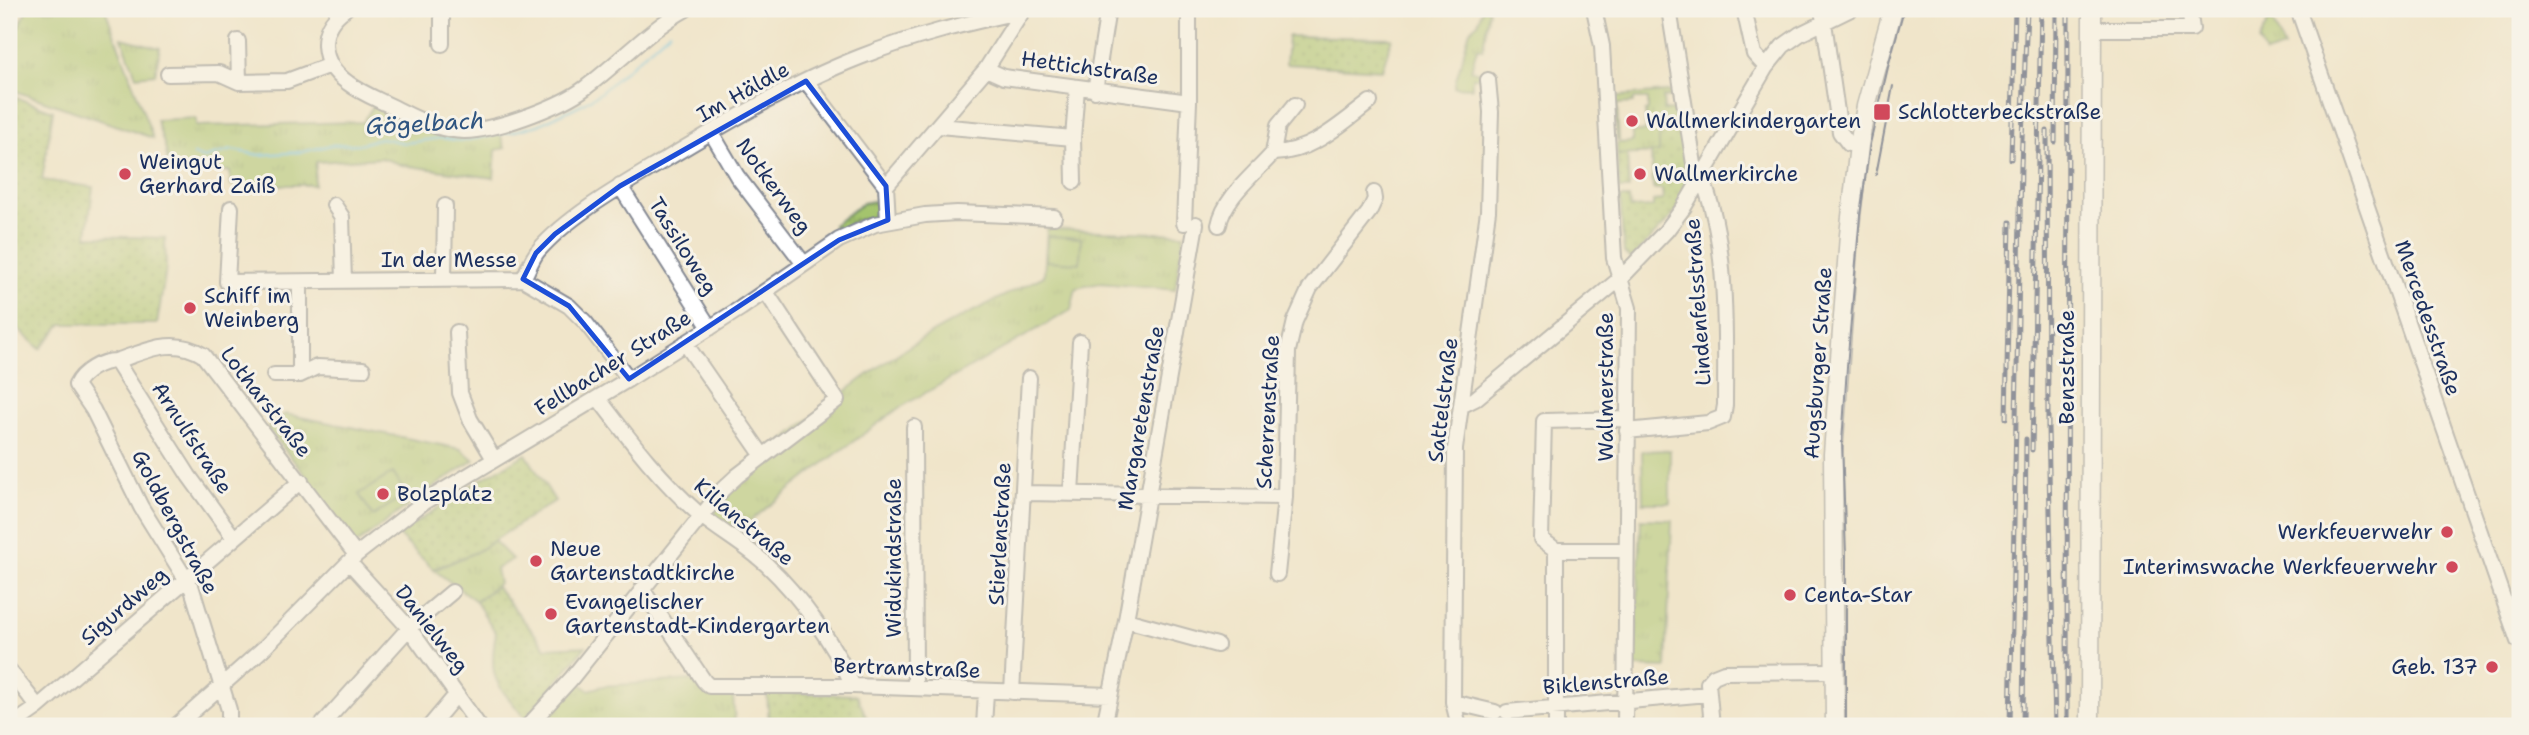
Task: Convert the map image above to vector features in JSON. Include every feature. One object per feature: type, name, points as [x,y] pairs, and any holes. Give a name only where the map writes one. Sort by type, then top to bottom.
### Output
[{"type":"main road","name":"Augsburger Straße","points":[[1835,726],[1834,428],[1859,145],[1873,81],[1894,9]]},
{"type":"main road","name":"Benzstraße","points":[[2090,726],[2092,9]]},
{"type":"street","points":[[442,9],[442,44]]},
{"type":"street","points":[[335,11],[328,26],[325,51],[330,65],[349,84],[424,121],[460,132],[501,125],[556,104],[583,90],[647,36],[685,9]]},
{"type":"street","points":[[1095,91],[1108,9]]},
{"type":"street","name":"Margaretenstraße","points":[[1104,726],[1148,496],[1190,223],[1189,9]]},
{"type":"street","name":"Wallmerstraße","points":[[1594,9],[1602,46],[1614,258],[1629,307],[1625,726]]},
{"type":"street","name":"Lindenfelsstraße","points":[[1627,425],[1708,423],[1723,417],[1725,405],[1720,260],[1712,204],[1694,164],[1669,9]]},
{"type":"street","points":[[1744,9],[1755,54],[1766,68]]},
{"type":"street","points":[[1461,406],[1475,399],[1621,278],[1665,231],[1702,177],[1766,68],[1783,46],[1823,15],[1851,9]]},
{"type":"street","points":[[2092,29],[2192,29],[2189,9]]},
{"type":"street","name":"Mercedesstraße","points":[[2298,9],[2518,642]]},
{"type":"street","points":[[886,186],[986,69],[1023,10]]},
{"type":"street","name":"Im Häldle","points":[[523,279],[536,253],[555,234],[620,187],[711,132],[806,81],[863,56],[937,30],[1023,10]]},
{"type":"street","points":[[1823,15],[1840,132],[1849,144],[1859,145]]},
{"type":"street","points":[[238,41],[239,82]]},
{"type":"street","points":[[168,74],[219,73],[239,82],[287,81],[330,65]]},
{"type":"street","name":"Hettichstraße","points":[[986,69],[1004,77],[1189,102]]},
{"type":"street","name":"Sattelstraße","points":[[1459,726],[1453,702],[1455,449],[1488,211],[1491,112],[1488,80]]},
{"type":"street","points":[[806,81],[886,186],[888,220]]},
{"type":"street","points":[[1074,182],[1073,138],[1077,88]]},
{"type":"street","points":[[1273,153],[1289,153],[1311,144],[1370,102]]},
{"type":"street","points":[[1219,225],[1227,203],[1273,153],[1278,127],[1295,104]]},
{"type":"street","points":[[939,126],[1073,138]]},
{"type":"street","name":"Notkerweg","points":[[711,132],[737,176],[804,264]]},
{"type":"street","name":"Tassiloweg","points":[[620,187],[710,328]]},
{"type":"street","name":"Scherrenstraße","points":[[1277,574],[1285,497],[1289,351],[1295,321],[1310,288],[1369,212],[1375,199],[1374,193]]},
{"type":"street","points":[[334,205],[342,217],[344,281]]},
{"type":"street","points":[[444,206],[444,280]]},
{"type":"street","name":"In der Messe","points":[[231,208],[228,282],[523,279],[570,307],[629,379]]},
{"type":"street","name":"Fellbacher Straße","points":[[176,726],[265,647],[352,559],[424,502],[629,379],[858,230],[888,220],[957,213],[1054,217]]},
{"type":"street","points":[[300,282],[300,375]]},
{"type":"street","points":[[528,726],[571,679],[737,475],[837,400],[766,292]]},
{"type":"street","points":[[457,332],[460,393],[470,419],[494,459]]},
{"type":"street","points":[[1071,493],[1080,342]]},
{"type":"street","points":[[685,343],[764,456]]},
{"type":"street","name":"Lotharstraße","points":[[76,385],[80,377],[107,361],[116,361],[173,344],[197,351],[203,355],[301,481],[352,559]]},
{"type":"street","name":"Arnulfstraße","points":[[116,361],[189,477],[234,538]]},
{"type":"street","points":[[274,375],[300,375],[317,367],[363,369]]},
{"type":"street","name":"Stierlenstraße","points":[[1012,692],[1029,378]]},
{"type":"street","name":"Goldbergstraße","points":[[76,385],[98,419],[141,507],[192,589],[229,710],[229,726]]},
{"type":"street","name":"Kilianstraße","points":[[598,398],[654,471],[702,516],[766,564],[788,587],[842,661],[853,686]]},
{"type":"street","points":[[1626,550],[1556,550],[1541,539],[1544,421],[1627,425]]},
{"type":"street","name":"Widukindstraße","points":[[914,427],[915,688]]},
{"type":"street","name":"Sigurdweg","points":[[11,726],[38,707],[301,481]]},
{"type":"street","points":[[1024,493],[1285,497]]},
{"type":"street","points":[[1556,550],[1556,726]]},
{"type":"street","name":"Danielweg","points":[[352,559],[409,628],[479,726]]},
{"type":"street","name":"Bertramstraße","points":[[642,589],[709,686],[853,686],[1110,695]]},
{"type":"street","points":[[321,726],[409,628],[452,592]]},
{"type":"street","points":[[1126,620],[1217,645]]},
{"type":"street","points":[[9,670],[38,707]]},
{"type":"street","name":"Biklenstraße","points":[[1453,702],[1501,712],[1625,703],[1708,688],[1714,677],[1724,672],[1834,671]]},
{"type":"street","points":[[1708,688],[1712,726]]},
{"type":"street","points":[[984,726],[986,691]]},
{"type":"street","points":[[430,726],[456,695]]},
{"type":"highlighted area","points":[[806,81],[886,186],[888,220],[839,240],[629,379],[569,306],[523,279],[536,253],[555,234],[620,186]]},
{"type":"green space","points":[[27,9],[105,9],[153,138],[9,89],[9,49]]},
{"type":"green space","points":[[1482,9],[1489,9],[1483,49],[1477,48],[1471,70],[1480,72],[1480,77],[1472,78],[1472,88],[1454,87],[1470,30],[1478,23]]},
{"type":"green space","points":[[2272,20],[2284,48],[2265,54],[2259,41],[2268,22]]},
{"type":"green space","points":[[1288,36],[1392,38],[1382,70],[1286,64]]},
{"type":"green space","points":[[122,38],[160,48],[155,74],[136,76]]},
{"type":"green space","points":[[1678,91],[1678,97],[1663,98],[1664,110],[1680,111],[1683,129],[1659,153],[1617,155],[1617,143],[1632,142],[1632,133],[1646,131],[1645,111],[1648,110],[1648,99],[1634,99],[1633,103],[1617,104],[1617,140],[1615,111],[1609,111],[1608,97]]},
{"type":"green space","points":[[9,95],[53,111],[42,180],[93,187],[87,236],[165,238],[166,269],[157,324],[62,324],[40,349],[9,321]]},
{"type":"green space","points":[[374,104],[459,137],[500,133],[505,148],[496,150],[494,178],[402,165],[382,158],[316,162],[314,185],[231,185],[230,171],[169,172],[166,150],[156,120],[196,118],[196,126],[363,122]]},
{"type":"green space","points":[[1683,129],[1691,182],[1676,212],[1631,259],[1624,253],[1620,198],[1629,198],[1630,208],[1653,207],[1653,201],[1663,200],[1662,189],[1653,189],[1651,153],[1659,152],[1659,131]]},
{"type":"green space","points":[[1627,154],[1629,189],[1619,189],[1617,155]]},
{"type":"green space","points":[[874,201],[877,210],[872,217],[855,221],[837,231],[833,225],[863,203]]},
{"type":"green space","points":[[1047,229],[1184,234],[1175,290],[1100,283],[1076,288],[1071,310],[899,408],[736,532],[719,518],[712,509],[723,489],[856,384],[937,330],[1044,276]]},
{"type":"green space","points":[[1047,236],[1081,238],[1080,263],[1046,261]]},
{"type":"green space","points":[[285,414],[461,449],[474,460],[354,546],[306,476],[267,428]]},
{"type":"green space","points":[[1670,450],[1670,503],[1643,503],[1642,451]]},
{"type":"green space","points":[[526,454],[555,501],[476,552],[433,569],[398,535],[476,482]]},
{"type":"green space","name":"Bolzplatz","points":[[393,473],[406,494],[373,516],[359,494]]},
{"type":"green space","points":[[1641,519],[1672,520],[1666,668],[1635,667]]},
{"type":"green space","points":[[494,541],[512,559],[496,569],[499,583],[476,601],[434,570],[476,552]]},
{"type":"green space","points":[[496,586],[546,648],[586,646],[526,719],[497,681],[493,662],[496,633],[476,602]]},
{"type":"green space","points":[[691,680],[708,695],[733,694],[735,726],[536,726],[576,681],[589,690],[603,686]]},
{"type":"green space","points":[[767,692],[857,695],[870,726],[769,726]]},
{"type":"waterway","name":"Gögelbach","points":[[194,155],[204,158],[232,150],[259,155],[302,152],[331,145],[360,144],[381,138],[405,143],[441,138],[462,141],[512,132],[538,125],[600,93],[670,31]]},
{"type":"tram line","points":[[1846,726],[1846,555],[1842,443],[1847,367],[1860,215],[1870,144],[1904,9]]},
{"type":"tram line","points":[[1876,175],[1893,86]]},
{"type":"railway","points":[[2011,159],[2015,9]]},
{"type":"railway","points":[[2010,726],[2021,165],[2027,9]]},
{"type":"railway","points":[[2032,450],[2041,9]]},
{"type":"railway","points":[[2055,142],[2056,9]]},
{"type":"railway","points":[[2067,726],[2068,9]]},
{"type":"railway","points":[[2047,131],[2048,427],[2055,726]]},
{"type":"railway","points":[[2006,418],[2010,222]]},
{"type":"railway","points":[[2023,726],[2026,439]]},
{"type":"place","name":"Schlotterbeckstraße","points":[[1882,112]]},
{"type":"place","name":"Wallmerkindergarten","points":[[1632,121]]},
{"type":"place","name":"Weingut Gerhard Zaiß","points":[[125,174]]},
{"type":"place","name":"Wallmerkirche","points":[[1640,174]]},
{"type":"place","name":"Schiff im Weinberg","points":[[190,308]]},
{"type":"place","name":"Bolzplatz","points":[[383,494]]},
{"type":"place","name":"Werkfeuerwehr","points":[[2447,532]]},
{"type":"place","name":"Neue Gartenstadtkirche","points":[[536,561]]},
{"type":"place","name":"Interimswache Werkfeuerwehr","points":[[2452,567]]},
{"type":"place","name":"Centa-Star","points":[[1790,595]]},
{"type":"place","name":"Evangelischer Gartenstadt-Kindergarten","points":[[551,614]]},
{"type":"place","name":"Geb. 137","points":[[2492,667]]}]
